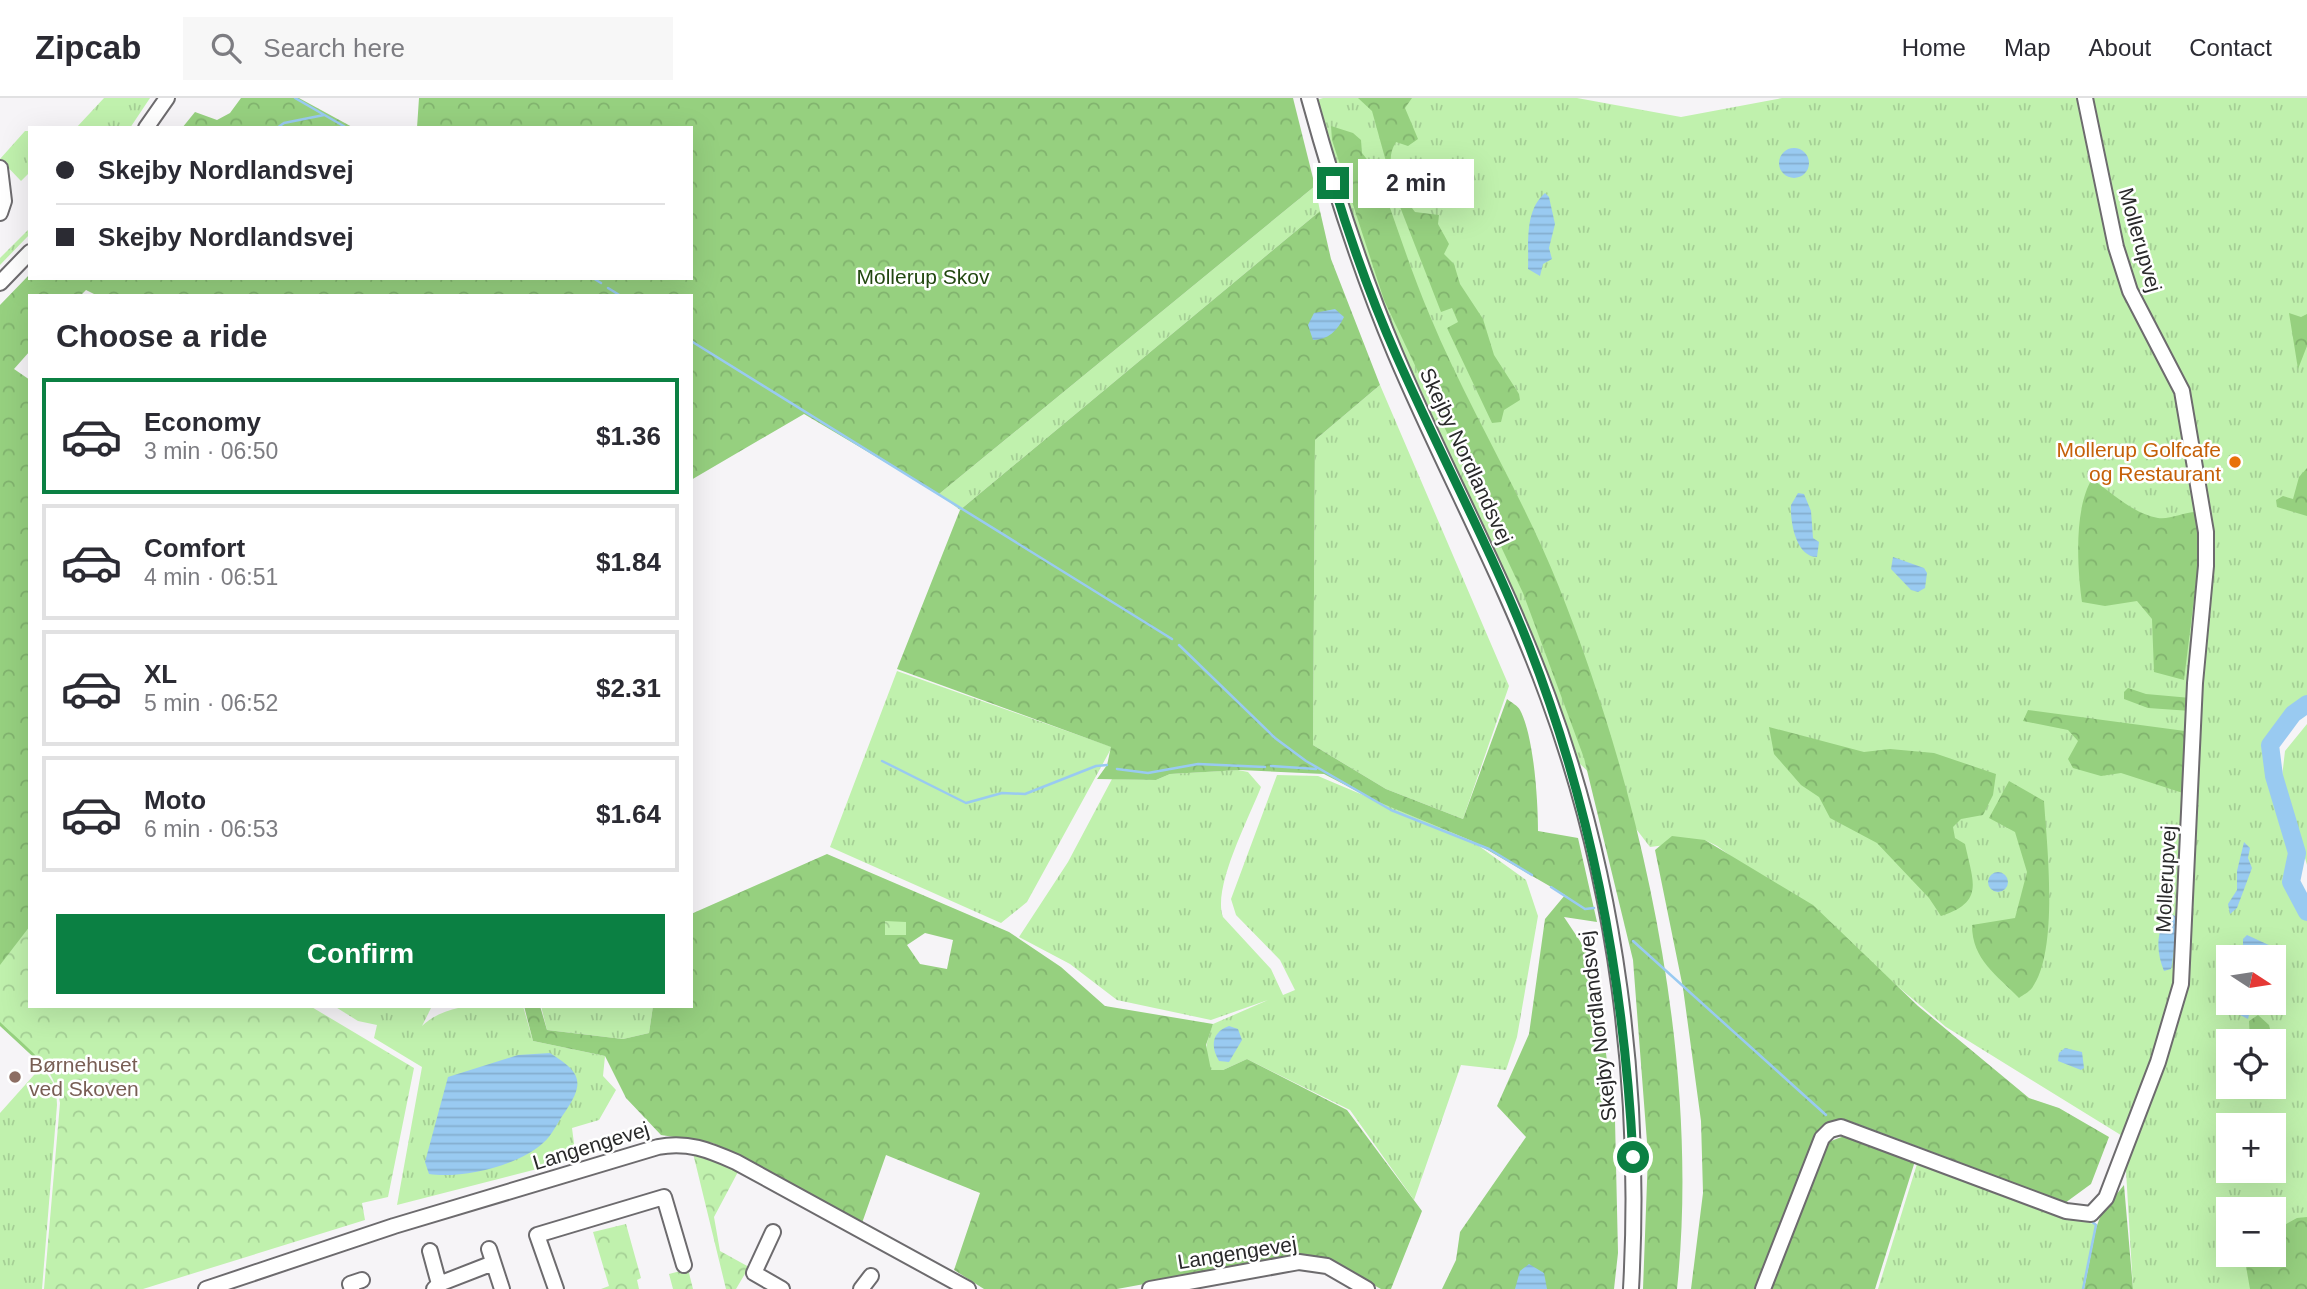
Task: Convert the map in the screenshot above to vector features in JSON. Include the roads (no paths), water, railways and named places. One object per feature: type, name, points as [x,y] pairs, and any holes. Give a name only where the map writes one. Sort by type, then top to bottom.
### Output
[{"type":"street","points":[[147,126],[167,98]]},
{"type":"street","name":"Skejby Nordlandsvej","points":[[1309,98],[1368,286],[1528,643],[1573,774],[1596,865],[1620,1002],[1629,1080],[1634,1183],[1631,1289]]},
{"type":"street","name":"Mollerupvej","points":[[1763,1289],[1822,1138],[1830,1130],[1841,1127],[2066,1211],[2091,1213],[2106,1198],[2174,1013],[2183,957],[2195,683],[2206,566],[2206,532],[2182,391],[2130,290],[2116,247],[2085,98]]},
{"type":"street","points":[[0,169],[4,201],[0,213]]},
{"type":"street","points":[[0,283],[28,254]]},
{"type":"street","name":"Langengevej","points":[[206,1289],[394,1226],[658,1147],[683,1144],[706,1149],[736,1162],[968,1289]]},
{"type":"street","points":[[556,1289],[537,1235],[664,1197],[684,1265]]},
{"type":"street","points":[[773,1231],[754,1273],[782,1289]]},
{"type":"street","points":[[430,1251],[436,1286],[491,1256],[502,1289]]},
{"type":"street","name":"Langengevej","points":[[1150,1289],[1308,1262],[1337,1270],[1367,1289]]},
{"type":"street","points":[[861,1289],[872,1276]]},
{"type":"water","points":[[1794,148],[1804,153],[1809,163],[1804,173],[1794,178],[1784,173],[1779,163],[1784,153]]},
{"type":"water","points":[[1545,193],[1549,197],[1555,224],[1549,248],[1552,259],[1543,264],[1540,276],[1528,269],[1528,239],[1534,209]]},
{"type":"water","points":[[1335,309],[1344,317],[1339,326],[1328,336],[1313,340],[1308,325],[1314,313]]},
{"type":"water","points":[[1798,493],[1804,494],[1811,511],[1813,538],[1819,542],[1817,557],[1804,551],[1796,537],[1791,505]]},
{"type":"water","points":[[1893,557],[1924,568],[1927,573],[1925,588],[1918,592],[1911,590],[1891,569]]},
{"type":"water","points":[[2244,842],[2250,848],[2248,858],[2252,868],[2237,908],[2230,914],[2228,904],[2237,890],[2237,871]]},
{"type":"water","points":[[1998,872],[2005,875],[2008,882],[2005,889],[1998,892],[1991,889],[1988,882],[1991,875]]},
{"type":"water","points":[[2171,914],[2175,916],[2177,927],[2171,969],[2164,971],[2158,941],[2162,926]]},
{"type":"water","points":[[2247,935],[2269,945],[2243,945],[2243,939]]},
{"type":"water","points":[[1229,1026],[1238,1029],[1242,1040],[1229,1062],[1219,1061],[1214,1050],[1214,1040],[1219,1032]]},
{"type":"water","points":[[2065,1048],[2082,1052],[2084,1068],[2081,1070],[2058,1061],[2059,1053]]},
{"type":"water","points":[[550,1053],[568,1066],[577,1078],[577,1085],[572,1101],[546,1140],[519,1158],[489,1169],[457,1174],[429,1174],[425,1162],[448,1077],[518,1055]]},
{"type":"water","points":[[1529,1264],[1544,1273],[1547,1289],[1515,1289],[1520,1271]]},
{"type":"waterway","points":[[295,98],[344,126]]},
{"type":"waterway","points":[[280,126],[324,115]]},
{"type":"waterway","points":[[596,280],[601,283]]},
{"type":"waterway","points":[[608,288],[618,294]]},
{"type":"waterway","points":[[693,342],[1172,639]]},
{"type":"waterway","points":[[1179,645],[1275,738],[1306,761],[1391,810],[1489,849],[1532,875]]},
{"type":"waterway","points":[[2307,704],[2293,714],[2270,745],[2274,776],[2297,853],[2291,882],[2307,912]]},
{"type":"waterway","points":[[882,761],[966,803],[1002,793],[1025,794],[1096,766],[1107,765]]},
{"type":"waterway","points":[[1117,769],[1148,773],[1198,764],[1265,767]]},
{"type":"waterway","points":[[1271,766],[1316,769]]},
{"type":"waterway","points":[[1551,887],[1585,909],[1594,908]]},
{"type":"waterway","points":[[1633,941],[1826,1115]]},
{"type":"waterway","points":[[1854,1124],[1995,1177]]},
{"type":"waterway","points":[[2083,1289],[2096,1225],[2091,1221]]},
{"type":"place","name":"Mollerup Golfcafe og Restaurant","points":[[2235,462]]},
{"type":"place","name":"Børnehuset ved Skoven","points":[[15,1077]]},
{"type":"park label","name":"Mollerup Skov","points":[[923,277]]}]
